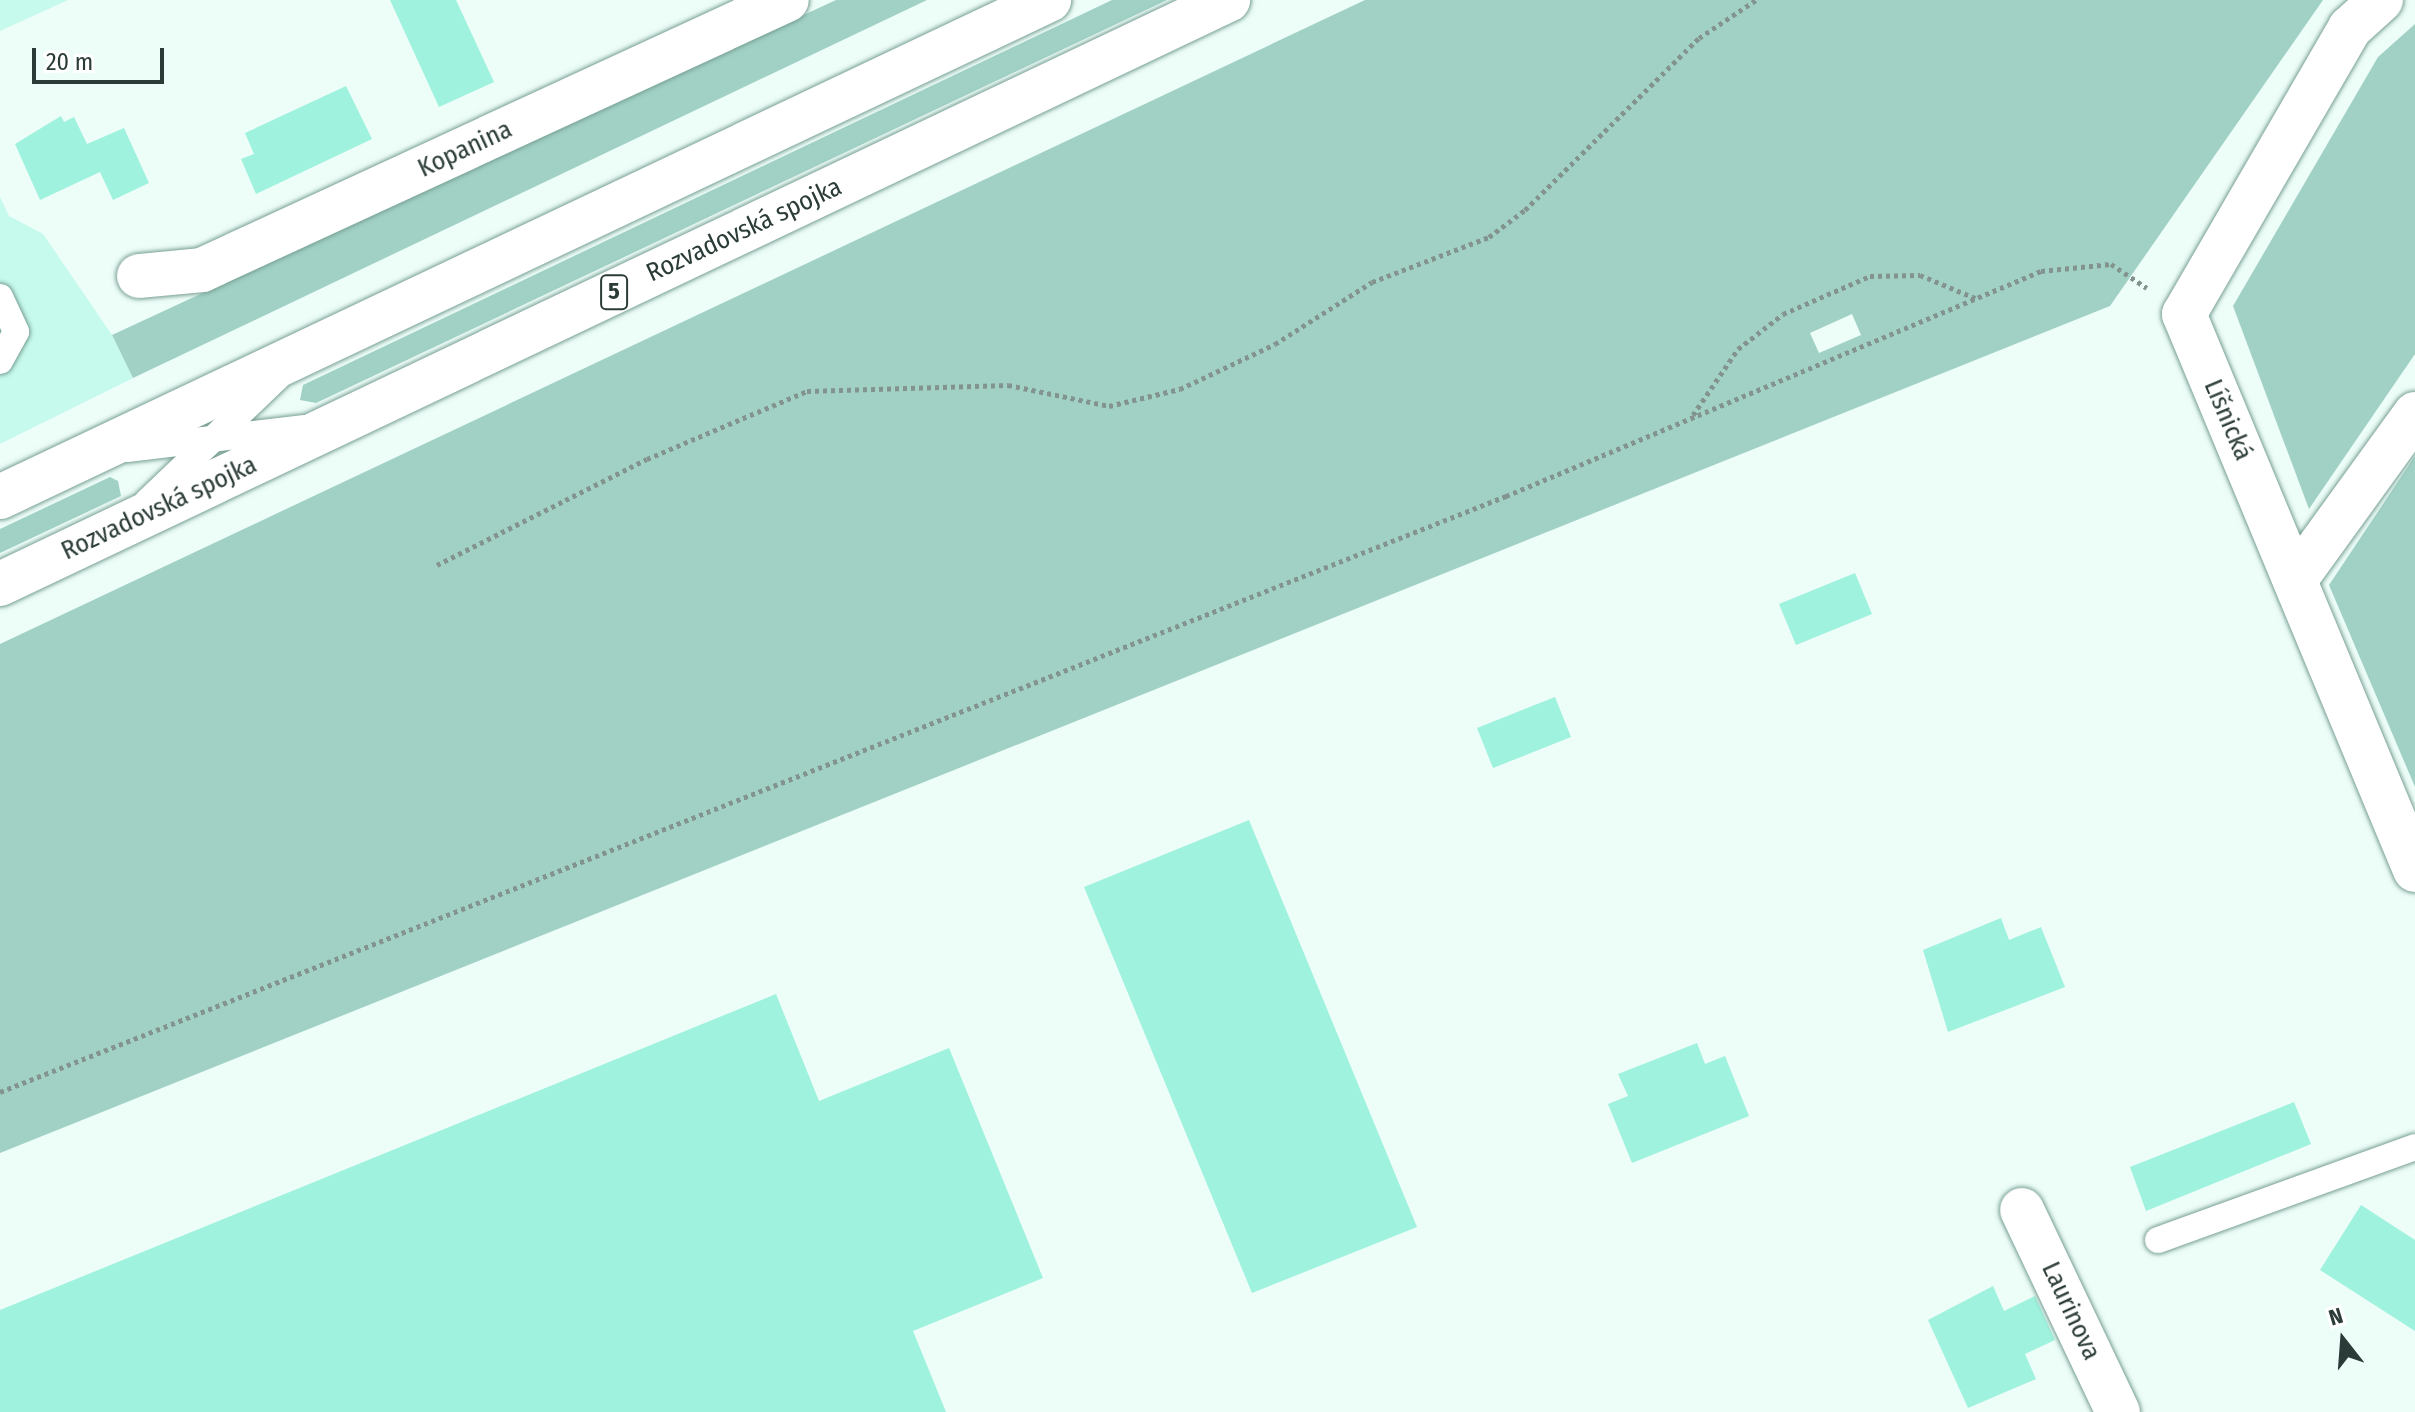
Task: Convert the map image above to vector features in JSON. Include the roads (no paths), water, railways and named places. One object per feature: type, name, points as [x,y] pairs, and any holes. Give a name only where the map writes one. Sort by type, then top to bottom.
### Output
[{"type":"main road","name":"Kopanina","points":[[139,276],[202,270],[787,0]]},
{"type":"main road","name":"5","points":[[0,497],[1049,0]]},
{"type":"main road","name":"Rozvadovská spojka","points":[[0,584],[1228,0]]},
{"type":"main road","name":"Líšnická","points":[[2381,0],[2350,28],[2184,314],[2415,870]]},
{"type":"main road","points":[[2295,580],[2415,414]]},
{"type":"main road","name":"Laurinova","points":[[2022,1210],[2118,1412]]},
{"type":"lane","points":[[0,297],[16,332],[0,361]]},
{"type":"lane","name":"5","points":[[125,524],[302,354]]},
{"type":"lane","name":"5","points":[[92,454],[336,424]]},
{"type":"lane","points":[[2158,1240],[2415,1147]]}]
